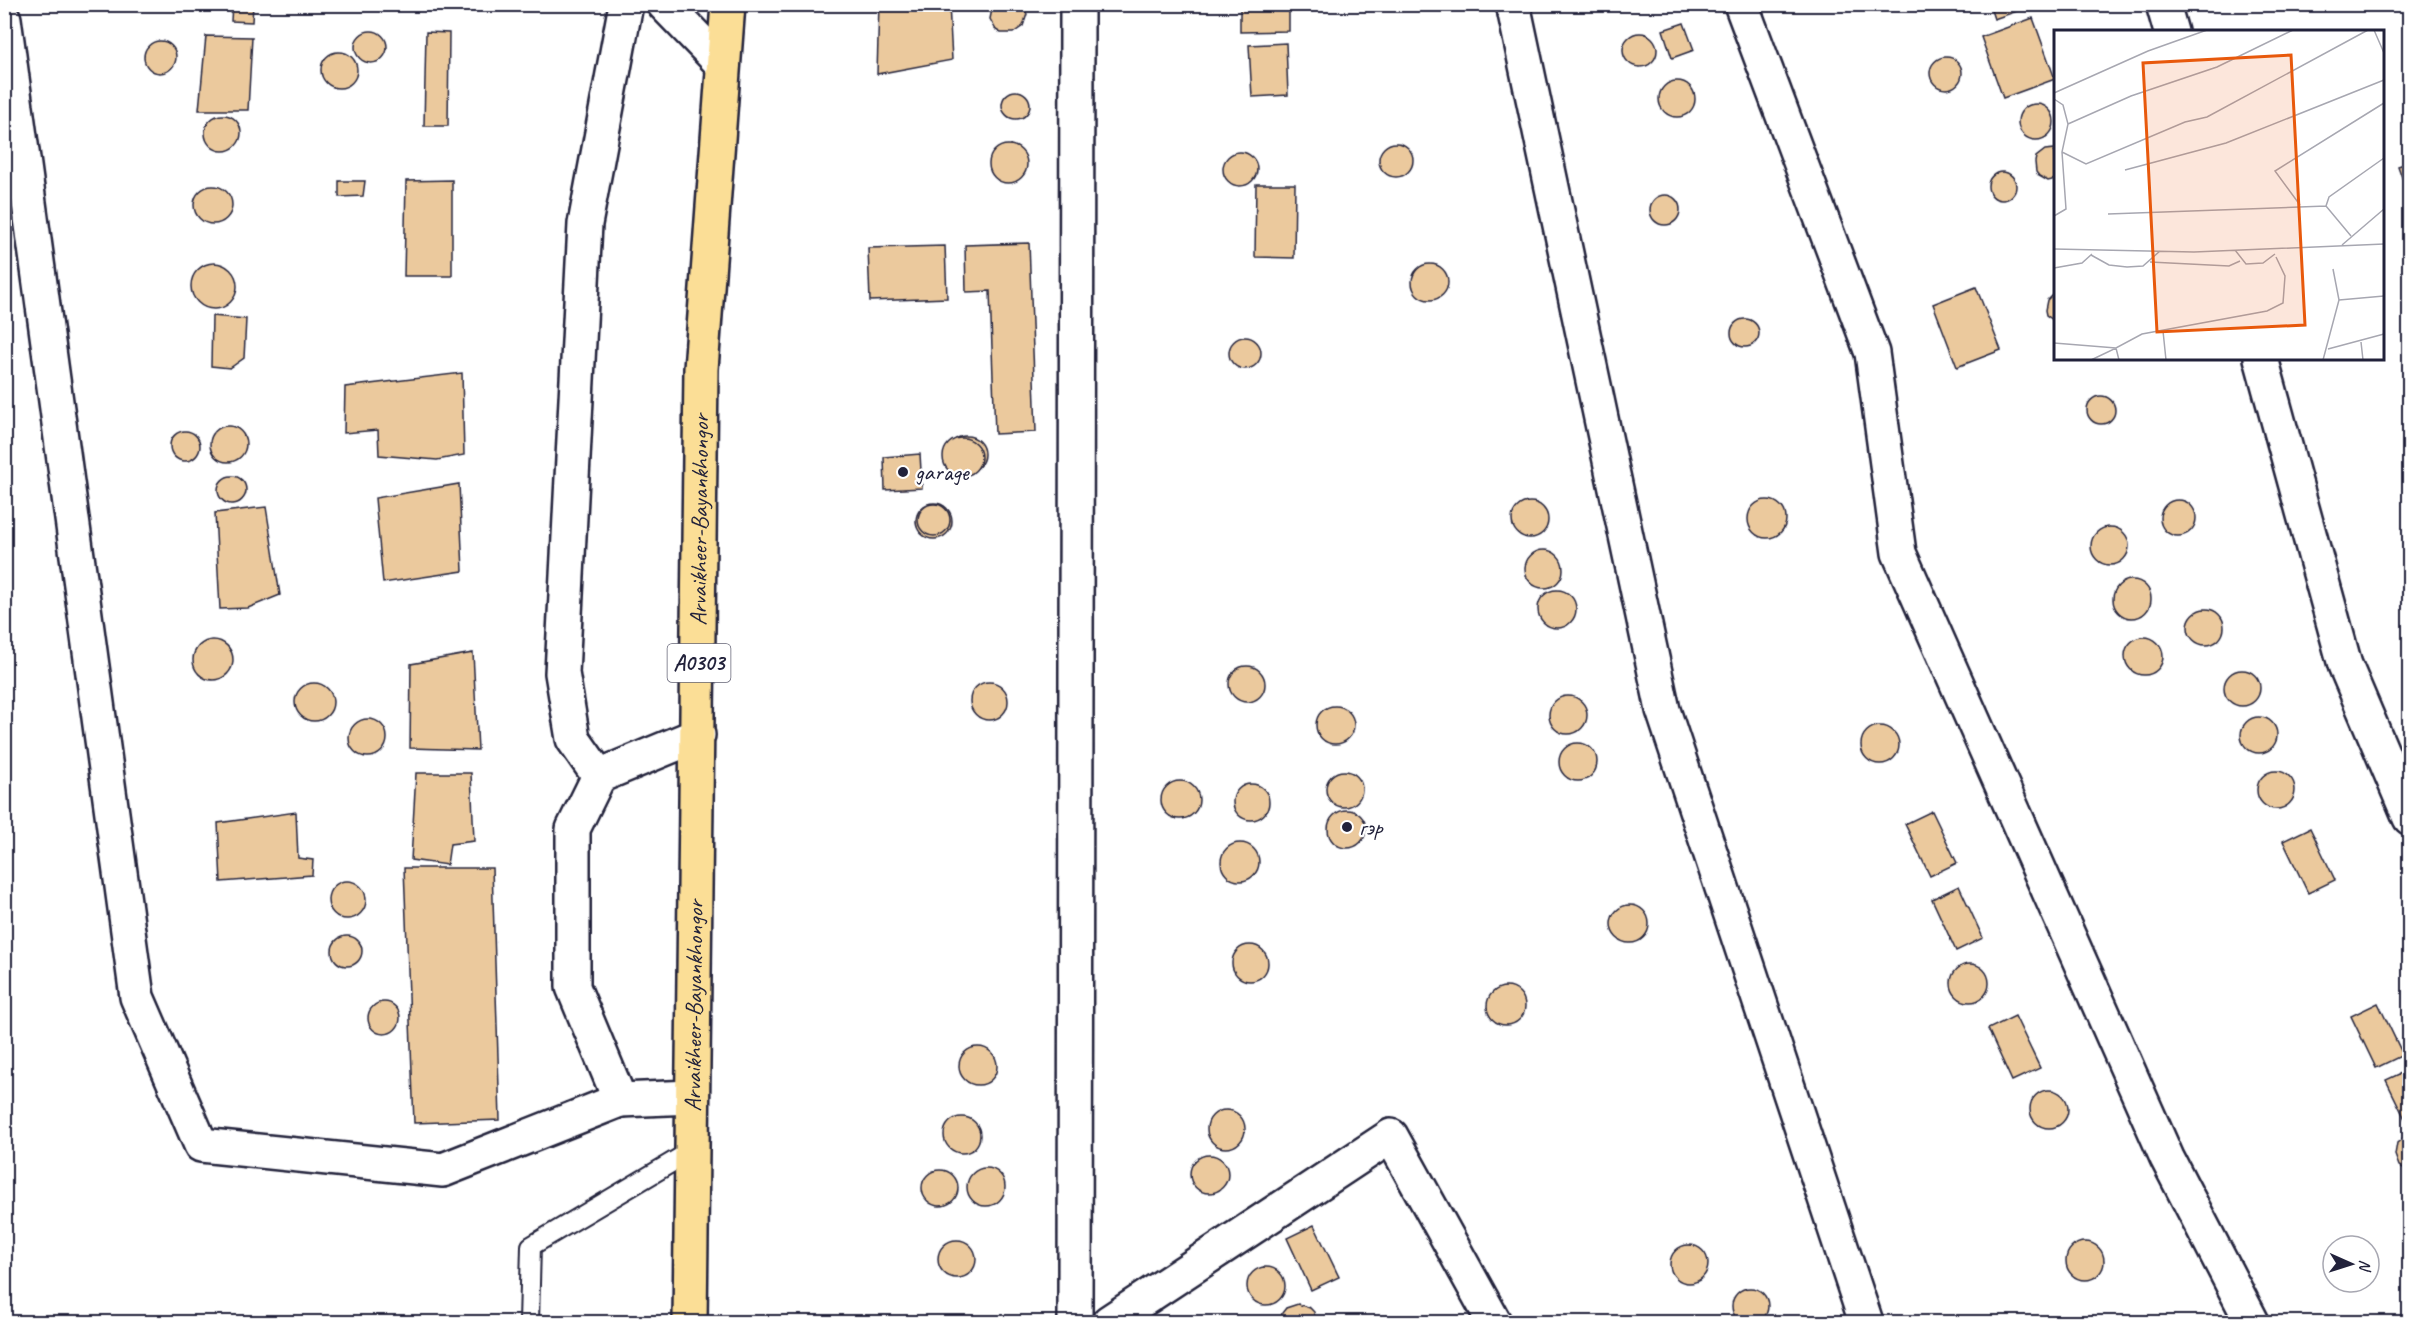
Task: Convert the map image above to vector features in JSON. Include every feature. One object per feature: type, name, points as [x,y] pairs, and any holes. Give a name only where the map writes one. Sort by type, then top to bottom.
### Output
[{"type":"highway","name":"Arvaikheer-Bayankhongor","points":[[690,1323],[701,369],[728,4]]},
{"type":"street","points":[[598,776],[573,739],[562,673],[585,224],[626,4]]},
{"type":"street","points":[[664,4],[723,65]]},
{"type":"street","points":[[1075,1323],[1077,4]]},
{"type":"street","points":[[1513,4],[1663,710],[1866,1323]]},
{"type":"street","points":[[1741,4],[1872,353],[1899,553],[2167,1158],[2252,1323]]},
{"type":"street","points":[[2163,4],[2170,30]]},
{"type":"street","points":[[4,19],[7,58],[137,997],[201,1145],[443,1170],[620,1100],[692,1097]]},
{"type":"street","points":[[2262,360],[2345,665],[2409,818]]},
{"type":"street","points":[[620,1100],[573,987],[573,829],[598,776],[698,735]]},
{"type":"street","points":[[1109,1323],[1391,1136],[1494,1323]]},
{"type":"lane","points":[[529,1323],[531,1246],[691,1151]]},
{"type":"building","points":[[232,4],[253,4],[252,22],[231,21]]},
{"type":"building","points":[[879,4],[949,4],[952,60],[877,74]]},
{"type":"building","points":[[993,4],[1023,4],[1027,14],[1023,26],[1013,33],[1001,33],[996,30],[990,19]]},
{"type":"building","points":[[1240,4],[1289,4],[1289,31],[1240,32]]},
{"type":"building","points":[[1989,4],[2032,4],[2032,6],[1994,19]]},
{"type":"building","points":[[2308,4],[2335,4],[2320,11]]},
{"type":"building","points":[[2033,18],[2054,79],[2003,98],[1981,37]]},
{"type":"building","points":[[1684,23],[1694,50],[1672,58],[1663,30]]},
{"type":"building","points":[[371,31],[383,35],[387,47],[383,59],[371,63],[359,59],[355,47],[359,35]]},
{"type":"building","points":[[426,32],[449,33],[448,126],[424,126]]},
{"type":"building","points":[[1640,33],[1652,38],[1657,50],[1652,62],[1640,67],[1628,62],[1623,50],[1628,38]]},
{"type":"building","points":[[206,36],[252,37],[248,110],[199,110]]},
{"type":"building","points":[[160,41],[171,46],[176,57],[171,68],[160,73],[149,68],[144,57],[149,46]]},
{"type":"building","points":[[1286,43],[1288,95],[1252,97],[1249,45]]},
{"type":"building","points":[[339,52],[352,57],[357,70],[352,83],[339,88],[326,83],[321,70],[326,57]]},
{"type":"building","points":[[1946,57],[1957,62],[1962,73],[1957,84],[1946,89],[1935,84],[1930,73],[1935,62]]},
{"type":"building","points":[[1677,81],[1690,86],[1695,99],[1690,112],[1677,117],[1664,112],[1659,99],[1664,86]]},
{"type":"building","points":[[1016,91],[1026,95],[1030,105],[1026,115],[1016,119],[1006,115],[1002,105],[1006,95]]},
{"type":"building","points":[[2036,104],[2049,109],[2054,122],[2049,135],[2036,140],[2023,135],[2018,122],[2023,109]]},
{"type":"building","points":[[223,115],[236,120],[241,133],[236,146],[223,151],[210,146],[205,133],[210,120]]},
{"type":"building","points":[[1396,143],[1408,148],[1413,160],[1408,172],[1396,177],[1384,172],[1379,160],[1384,148]]},
{"type":"building","points":[[1008,145],[1021,151],[1027,164],[1021,177],[1008,183],[995,177],[989,164],[995,151]]},
{"type":"building","points":[[2054,149],[2054,180],[2048,181],[2036,172],[2035,162],[2036,157],[2045,150]]},
{"type":"building","points":[[1240,152],[1252,157],[1257,169],[1252,181],[1240,186],[1228,181],[1223,169],[1228,157]]},
{"type":"building","points":[[2410,162],[2410,200],[2398,166]]},
{"type":"building","points":[[2002,172],[2012,176],[2016,186],[2012,196],[2002,200],[1992,196],[1988,186],[1992,176]]},
{"type":"building","points":[[452,180],[452,276],[404,276],[406,181]]},
{"type":"building","points":[[339,181],[365,181],[363,196],[339,197]]},
{"type":"building","points":[[1256,184],[1295,184],[1294,258],[1255,257]]},
{"type":"building","points":[[213,186],[226,192],[232,205],[226,218],[213,224],[200,218],[194,205],[200,192]]},
{"type":"building","points":[[1665,195],[1671,196],[1679,204],[1679,216],[1671,224],[1665,225],[1659,224],[1651,216],[1650,210],[1651,204],[1659,196]]},
{"type":"building","points":[[1029,243],[1036,432],[995,434],[990,291],[966,292],[965,245]]},
{"type":"building","points":[[945,246],[947,298],[870,301],[868,248]]},
{"type":"building","points":[[214,263],[223,264],[230,270],[236,277],[236,295],[230,302],[223,308],[214,309],[205,308],[198,302],[192,295],[191,286],[192,277],[198,270],[205,264]]},
{"type":"building","points":[[1430,264],[1443,269],[1448,282],[1443,295],[1430,300],[1417,295],[1412,282],[1417,269]]},
{"type":"building","points":[[1976,287],[2001,350],[1957,367],[1933,304]]},
{"type":"building","points":[[2054,293],[2054,321],[2046,315],[2047,300]]},
{"type":"building","points":[[212,316],[246,319],[244,358],[230,368],[211,366]]},
{"type":"building","points":[[1745,319],[1755,323],[1759,333],[1755,343],[1745,347],[1735,343],[1731,333],[1735,323]]},
{"type":"building","points":[[1245,337],[1256,342],[1261,353],[1256,364],[1245,369],[1234,364],[1229,353],[1234,342]]},
{"type":"building","points":[[462,373],[464,455],[437,460],[379,455],[378,430],[344,433],[345,387]]},
{"type":"building","points":[[2101,396],[2111,400],[2115,410],[2111,420],[2101,424],[2091,420],[2087,410],[2091,400]]},
{"type":"building","points":[[228,426],[241,431],[246,444],[241,457],[228,462],[215,457],[210,444],[215,431]]},
{"type":"building","points":[[185,431],[196,435],[200,446],[196,457],[185,461],[174,457],[170,446],[174,435]]},
{"type":"building","points":[[966,436],[979,441],[984,454],[979,467],[966,472],[953,467],[948,454],[953,441]]},
{"type":"building","points":[[962,438],[975,444],[981,457],[975,470],[962,476],[949,470],[943,457],[949,444]]},
{"type":"building","name":"garage","points":[[920,454],[922,488],[885,490],[884,457]]},
{"type":"building","points":[[232,476],[242,480],[246,490],[242,500],[232,504],[222,500],[218,490],[222,480]]},
{"type":"building","points":[[459,484],[463,571],[383,583],[375,498]]},
{"type":"building","points":[[1767,500],[1780,506],[1786,519],[1780,532],[1767,538],[1754,532],[1748,519],[1754,506]]},
{"type":"building","points":[[2178,500],[2191,505],[2196,518],[2191,531],[2178,536],[2165,531],[2160,518],[2165,505]]},
{"type":"building","points":[[1530,502],[1543,507],[1548,520],[1543,533],[1530,538],[1517,533],[1512,520],[1517,507]]},
{"type":"building","points":[[934,503],[947,508],[952,521],[947,534],[934,539],[921,534],[916,521],[921,508]]},
{"type":"building","points":[[934,504],[945,509],[950,520],[945,531],[934,536],[923,531],[918,520],[923,509]]},
{"type":"building","points":[[266,507],[280,595],[248,608],[220,609],[215,513]]},
{"type":"building","points":[[2110,527],[2123,533],[2129,546],[2123,559],[2110,565],[2097,559],[2091,546],[2097,533]]},
{"type":"building","points":[[1544,550],[1557,556],[1563,569],[1557,582],[1544,588],[1531,582],[1525,569],[1531,556]]},
{"type":"building","points":[[2132,580],[2145,586],[2151,599],[2145,612],[2132,618],[2119,612],[2113,599],[2119,586]]},
{"type":"building","points":[[1557,590],[1570,596],[1576,609],[1570,622],[1557,628],[1544,622],[1538,609],[1544,596]]},
{"type":"building","points":[[2206,609],[2219,614],[2224,627],[2219,640],[2206,645],[2193,640],[2188,627],[2193,614]]},
{"type":"building","points":[[2144,637],[2157,643],[2163,656],[2157,669],[2144,675],[2131,669],[2125,656],[2131,643]]},
{"type":"building","points":[[213,640],[227,646],[233,660],[227,674],[213,680],[199,674],[193,660],[199,646]]},
{"type":"building","points":[[473,653],[478,750],[410,748],[411,664]]},
{"type":"building","points":[[1247,666],[1260,671],[1265,684],[1260,697],[1247,702],[1234,697],[1229,684],[1234,671]]},
{"type":"building","points":[[2242,670],[2255,675],[2260,688],[2255,701],[2242,706],[2229,701],[2224,688],[2229,675]]},
{"type":"building","points":[[989,682],[1002,688],[1008,701],[1002,714],[989,720],[976,714],[970,701],[976,688]]},
{"type":"building","points":[[314,683],[328,688],[333,702],[328,716],[314,721],[300,716],[295,702],[300,688]]},
{"type":"building","points":[[1568,696],[1581,702],[1587,715],[1581,728],[1568,734],[1555,728],[1549,715],[1555,702]]},
{"type":"building","name":"гэр","points":[[1335,706],[1348,712],[1354,725],[1348,738],[1335,744],[1322,738],[1316,725],[1322,712]]},
{"type":"building","points":[[2259,717],[2272,722],[2277,735],[2272,748],[2259,753],[2246,748],[2241,735],[2246,722]]},
{"type":"building","points":[[368,719],[382,724],[387,738],[382,752],[368,757],[354,752],[349,738],[354,724]]},
{"type":"building","points":[[1880,726],[1893,732],[1899,745],[1893,758],[1880,764],[1867,758],[1861,745],[1867,732]]},
{"type":"building","points":[[1578,743],[1591,749],[1597,762],[1591,775],[1578,781],[1565,775],[1559,762],[1565,749]]},
{"type":"building","name":"гэр","points":[[1344,771],[1357,776],[1362,789],[1357,802],[1344,807],[1331,802],[1326,789],[1331,776]]},
{"type":"building","points":[[2276,771],[2289,777],[2295,790],[2289,803],[2276,809],[2263,803],[2257,790],[2263,777]]},
{"type":"building","points":[[416,773],[471,773],[474,841],[450,844],[447,865],[411,860]]},
{"type":"building","points":[[1180,781],[1193,787],[1199,800],[1193,813],[1180,819],[1167,813],[1161,800],[1167,787]]},
{"type":"building","points":[[1251,784],[1264,789],[1269,802],[1264,815],[1251,820],[1238,815],[1233,802],[1238,789]]},
{"type":"building","name":"гэр","points":[[1347,810],[1360,816],[1366,829],[1360,842],[1347,848],[1334,842],[1328,829],[1334,816]]},
{"type":"building","points":[[1932,811],[1957,863],[1930,876],[1905,824]]},
{"type":"building","points":[[296,812],[298,858],[313,860],[312,875],[221,882],[218,823]]},
{"type":"building","points":[[2310,828],[2335,880],[2308,893],[2283,841]]},
{"type":"building","points":[[1240,843],[1253,849],[1259,862],[1253,875],[1240,881],[1227,875],[1221,862],[1227,849]]},
{"type":"building","points":[[404,868],[492,868],[500,1120],[414,1123]]},
{"type":"building","points":[[347,881],[360,887],[366,900],[360,913],[347,919],[334,913],[328,900],[334,887]]},
{"type":"building","points":[[1959,886],[1983,938],[1956,951],[1932,899]]},
{"type":"building","points":[[1630,905],[1643,911],[1649,924],[1643,937],[1630,943],[1617,937],[1611,924],[1617,911]]},
{"type":"building","points":[[347,936],[358,940],[362,951],[358,962],[347,966],[336,962],[332,951],[336,940]]},
{"type":"building","points":[[1250,945],[1263,950],[1268,963],[1263,976],[1250,981],[1237,976],[1232,963],[1237,950]]},
{"type":"building","points":[[1970,964],[1983,970],[1989,983],[1983,996],[1970,1002],[1957,996],[1951,983],[1957,970]]},
{"type":"building","points":[[1506,987],[1519,993],[1525,1006],[1519,1019],[1506,1025],[1493,1019],[1487,1006],[1493,993]]},
{"type":"building","points":[[384,1002],[396,1006],[400,1018],[396,1030],[384,1034],[372,1030],[368,1018],[372,1006]]},
{"type":"building","points":[[2378,1003],[2403,1055],[2376,1068],[2351,1016]]},
{"type":"building","points":[[2015,1016],[2040,1068],[2012,1081],[1988,1029]]},
{"type":"building","points":[[978,1047],[991,1053],[997,1066],[991,1079],[978,1085],[965,1079],[959,1066],[965,1053]]},
{"type":"building","points":[[2410,1069],[2410,1129],[2386,1080]]},
{"type":"building","points":[[2049,1090],[2062,1096],[2068,1109],[2062,1122],[2049,1128],[2036,1122],[2030,1109],[2036,1096]]},
{"type":"building","points":[[1226,1110],[1239,1116],[1245,1129],[1239,1142],[1226,1148],[1213,1142],[1207,1129],[1213,1116]]},
{"type":"building","points":[[962,1117],[975,1122],[980,1135],[975,1148],[962,1153],[949,1148],[944,1135],[949,1122]]},
{"type":"building","points":[[2410,1135],[2410,1171],[2399,1166],[2395,1155],[2397,1143]]},
{"type":"building","points":[[1209,1155],[1222,1161],[1228,1174],[1222,1187],[1209,1193],[1196,1187],[1190,1174],[1196,1161]]},
{"type":"building","points":[[986,1168],[999,1174],[1005,1187],[999,1200],[986,1206],[973,1200],[967,1187],[973,1174]]},
{"type":"building","points":[[940,1170],[953,1175],[958,1188],[953,1201],[940,1206],[927,1201],[922,1188],[927,1175]]},
{"type":"building","points":[[1314,1225],[1339,1277],[1311,1290],[1287,1238]]},
{"type":"building","points":[[957,1240],[970,1246],[976,1259],[970,1272],[957,1278],[944,1272],[938,1259],[944,1246]]},
{"type":"building","points":[[2085,1242],[2098,1248],[2104,1261],[2098,1274],[2085,1280],[2072,1274],[2066,1261],[2072,1248]]},
{"type":"building","points":[[1689,1245],[1702,1251],[1708,1264],[1702,1277],[1689,1283],[1676,1277],[1670,1264],[1676,1251]]},
{"type":"building","points":[[1266,1267],[1279,1273],[1285,1286],[1279,1299],[1266,1305],[1253,1299],[1247,1286],[1253,1273]]},
{"type":"building","points":[[1750,1288],[1763,1293],[1768,1306],[1763,1319],[1750,1324],[1737,1319],[1732,1306],[1737,1293]]},
{"type":"building","points":[[1298,1304],[1314,1312],[1316,1322],[1280,1322],[1286,1308]]},
{"type":"place","name":"garage","points":[[903,472]]},
{"type":"place","name":"гэр","points":[[1347,827]]}]
